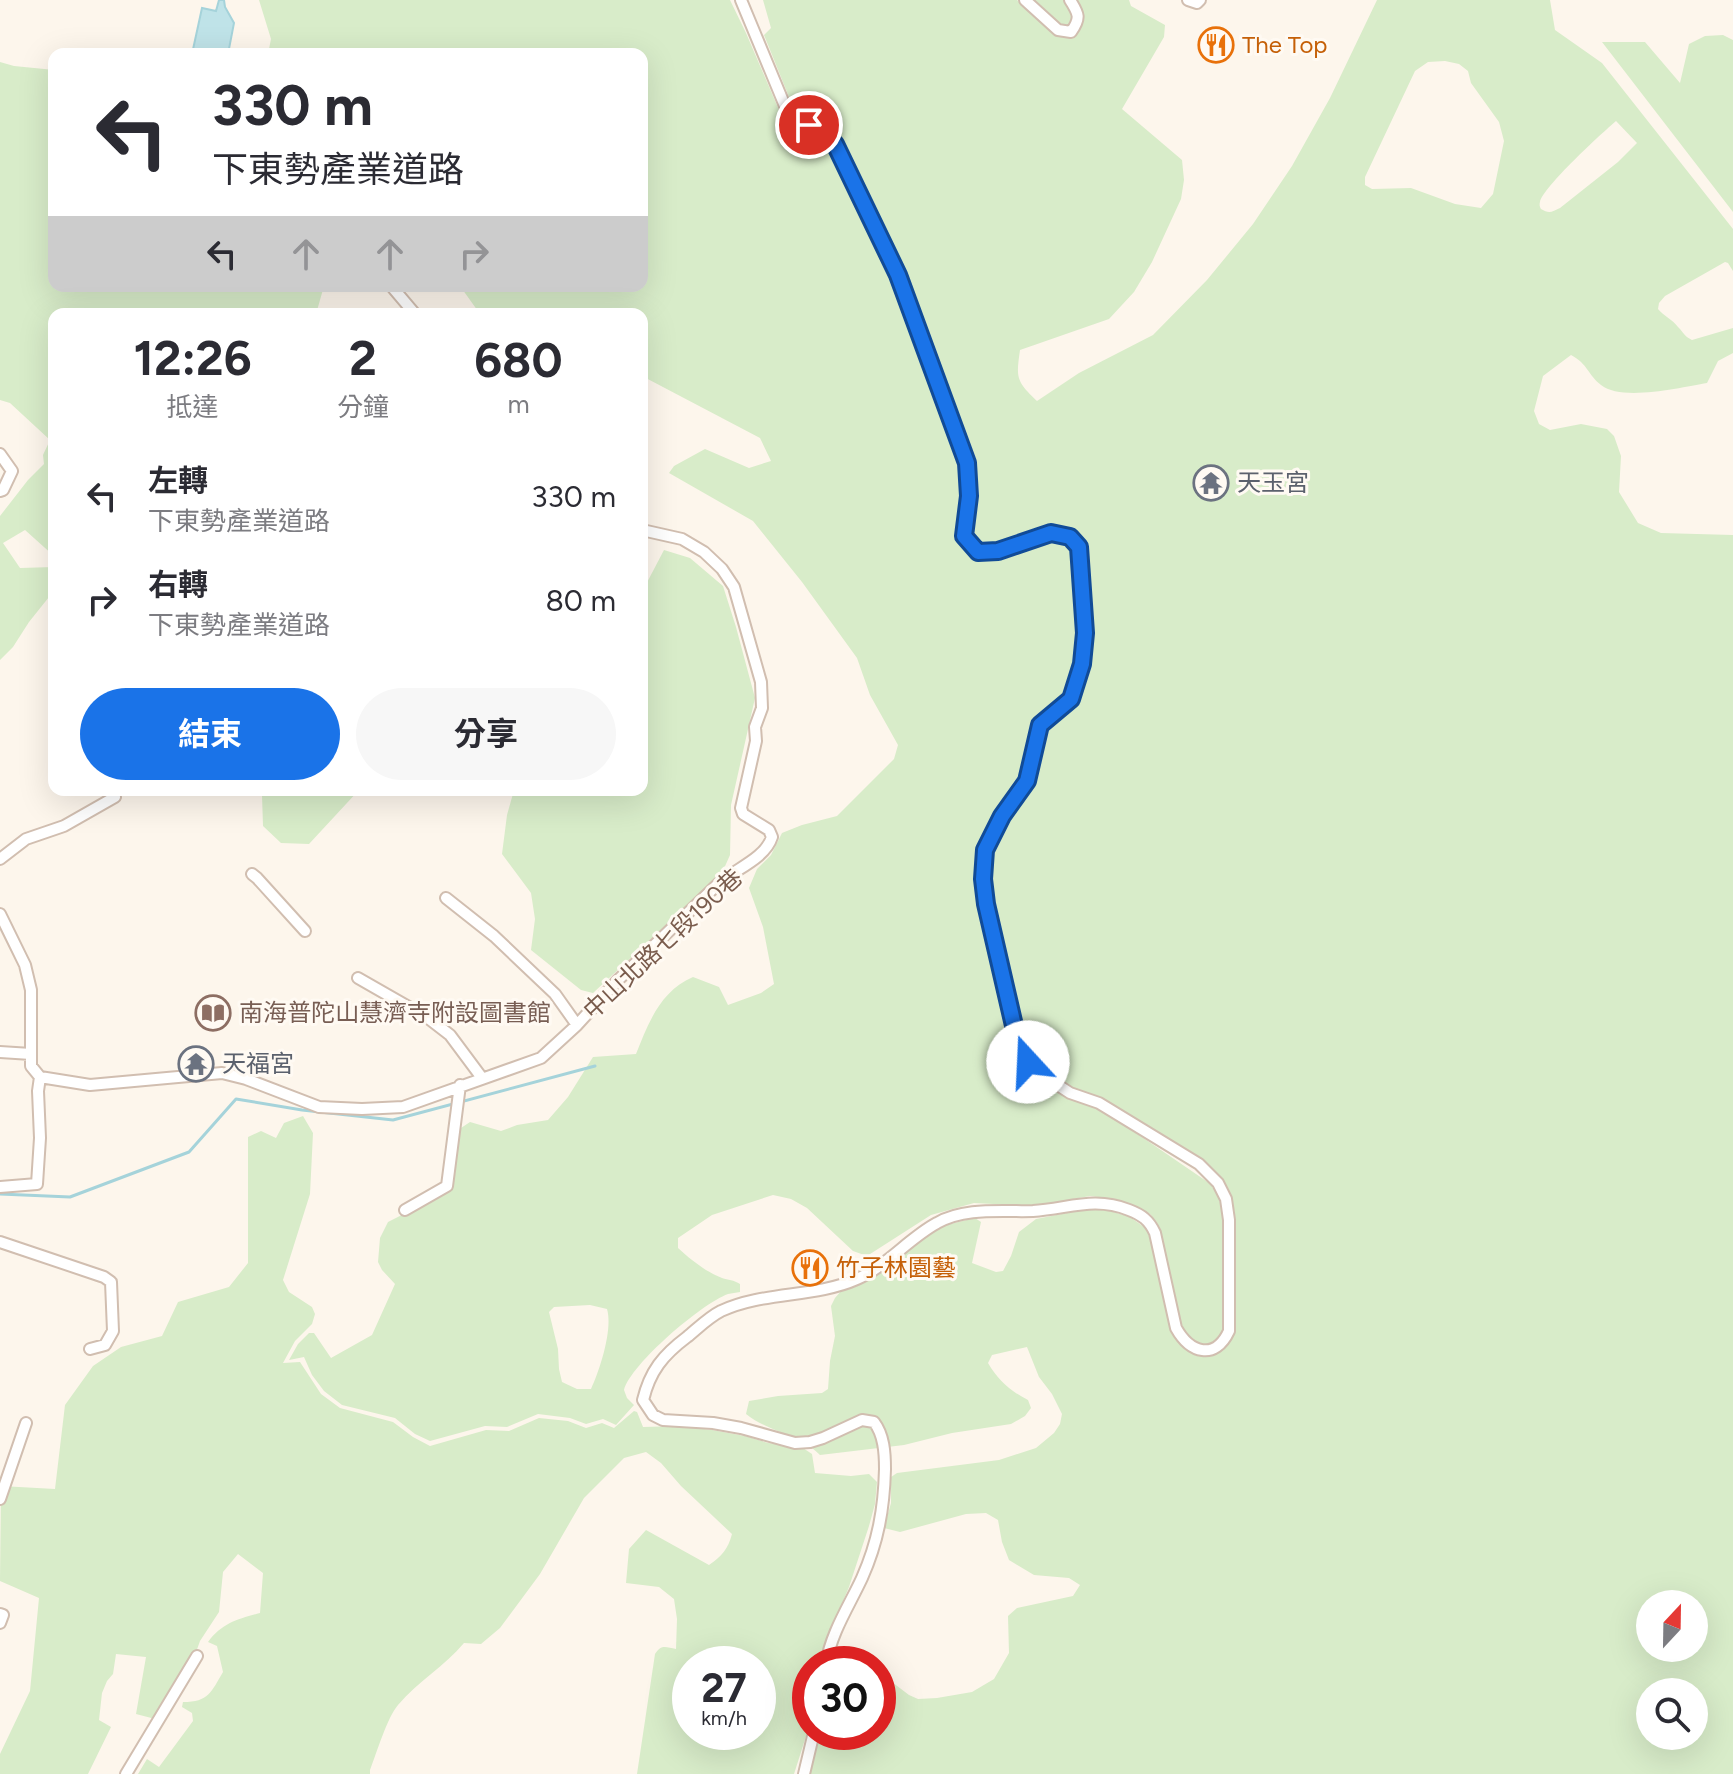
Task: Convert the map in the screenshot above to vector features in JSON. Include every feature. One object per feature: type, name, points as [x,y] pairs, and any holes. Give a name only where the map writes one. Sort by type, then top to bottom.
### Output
[{"type":"street","points":[[741,0],[785,106],[835,144],[898,275],[967,463],[969,496],[964,536],[978,552],[998,551],[1051,533],[1070,537],[1079,547],[1085,633],[1082,664],[1071,699],[1040,725],[1027,781],[1002,816],[985,850],[983,879],[986,904],[1018,1043],[1028,1062],[1044,1076],[1070,1093],[1099,1103],[1199,1164],[1218,1183],[1226,1199],[1229,1220],[1229,1331],[1222,1344],[1214,1349],[1198,1349],[1190,1345],[1176,1328],[1155,1233],[1147,1220],[1131,1210],[1097,1202],[1037,1210],[956,1215],[936,1223],[860,1278],[831,1288],[748,1302],[719,1312],[660,1361],[652,1373],[643,1400],[653,1415],[663,1420],[713,1423],[795,1443],[823,1438],[862,1420],[874,1422],[879,1428],[885,1457],[884,1505],[863,1577],[831,1646]]},
{"type":"street","points":[[1025,0],[1058,30],[1071,32],[1078,22],[1078,12],[1070,0]]},
{"type":"street","points":[[1188,0],[1197,3],[1200,0]]},
{"type":"street","points":[[396,292],[410,308]]},
{"type":"street","points":[[0,454],[12,471],[0,491]]},
{"type":"street","name":"中山北路七段190巷","points":[[40,1077],[90,1085],[222,1073],[319,1107],[362,1109],[403,1107],[541,1058],[718,884],[730,873],[753,861],[770,844],[772,837],[769,830],[743,814],[741,808],[756,741],[755,727],[762,708],[761,682],[734,587],[722,569],[704,552],[682,539],[648,531]]},
{"type":"street","points":[[0,859],[26,839],[64,826],[115,797]]},
{"type":"street","points":[[252,874],[305,931]]},
{"type":"street","points":[[446,898],[494,936],[555,994],[577,1025]]},
{"type":"street","points":[[0,914],[25,965],[31,990],[31,1066],[40,1077],[37,1184],[0,1187]]},
{"type":"street","points":[[358,978],[428,1018],[450,1035],[482,1078]]},
{"type":"street","points":[[0,1052],[31,1054]]},
{"type":"street","points":[[405,1210],[447,1186],[460,1085]]},
{"type":"street","points":[[0,1242],[111,1282],[113,1331],[105,1345],[90,1349]]},
{"type":"street","points":[[0,1499],[26,1423]]},
{"type":"street","points":[[0,1614],[3,1615],[0,1623]]},
{"type":"street","points":[[126,1774],[197,1656]]},
{"type":"street","points":[[804,1774],[810,1750]]},
{"type":"green space","points":[[259,0],[730,0],[779,110],[831,150],[893,277],[966,496],[961,538],[976,555],[1050,537],[1068,541],[1076,552],[1078,664],[1066,696],[1035,724],[1023,780],[1000,812],[978,881],[1024,1063],[1067,1097],[1098,1107],[1215,1187],[1222,1203],[1225,1333],[1213,1346],[1202,1346],[1189,1340],[1181,1326],[1156,1221],[1150,1214],[1116,1199],[1090,1196],[1035,1206],[974,1203],[931,1215],[867,1256],[853,1251],[807,1208],[791,1199],[773,1195],[712,1215],[678,1238],[678,1248],[710,1272],[740,1284],[740,1292],[728,1294],[701,1310],[668,1336],[639,1365],[624,1390],[634,1405],[616,1425],[603,1419],[586,1424],[570,1418],[538,1414],[507,1427],[485,1426],[430,1441],[395,1418],[342,1405],[324,1391],[304,1357],[289,1360],[309,1333],[314,1333],[331,1358],[372,1335],[395,1284],[378,1262],[380,1238],[388,1222],[451,1190],[461,1128],[470,1122],[501,1131],[548,1120],[568,1097],[593,1057],[636,1054],[664,1000],[693,977],[719,987],[728,1005],[761,993],[774,984],[763,927],[749,888],[757,869],[771,855],[782,833],[837,816],[894,759],[898,745],[870,695],[857,658],[753,521],[669,473],[674,466],[705,449],[749,468],[771,461],[760,438],[648,379],[648,308],[476,308],[464,292],[648,292],[648,48],[269,48],[271,39]],"holes":[[[590,1305],[607,1309],[602,1361],[591,1389],[577,1389],[562,1382],[549,1312],[554,1307]]]},
{"type":"green space","points":[[763,0],[1017,0],[1055,34],[1071,37],[1081,25],[1081,11],[1073,0],[1129,0],[1131,6],[1165,25],[1164,37],[1122,109],[1182,160],[1184,180],[1181,199],[1152,262],[1134,292],[1109,319],[1020,350],[1019,378],[1037,401],[1079,373],[1153,335],[1207,280],[1253,224],[1292,166],[1330,98],[1377,0],[1550,0],[1555,30],[1602,63],[1733,229],[1733,271],[1725,262],[1665,296],[1659,303],[1658,309],[1692,340],[1733,328],[1733,353],[1718,361],[1707,383],[1652,392],[1611,390],[1601,385],[1571,355],[1543,376],[1534,411],[1539,424],[1550,430],[1581,424],[1607,429],[1614,436],[1621,456],[1619,492],[1638,523],[1661,533],[1733,535],[1733,1774],[808,1774],[814,1750],[896,1750],[896,1685],[918,1699],[972,1692],[994,1679],[1009,1653],[1008,1616],[1017,1608],[1073,1596],[1080,1585],[1069,1578],[1034,1575],[1009,1560],[998,1520],[986,1513],[966,1514],[900,1532],[884,1528],[891,1503],[891,1477],[897,1473],[999,1460],[1036,1448],[1054,1433],[1062,1414],[1039,1377],[1027,1347],[992,1355],[988,1363],[1005,1384],[1028,1400],[1031,1408],[1025,1416],[1011,1424],[952,1433],[904,1445],[820,1455],[803,1442],[746,1414],[749,1401],[822,1393],[828,1389],[835,1336],[831,1306],[841,1291],[873,1277],[938,1227],[975,1218],[981,1222],[972,1263],[996,1272],[1003,1271],[1019,1232],[1036,1219],[1097,1207],[1130,1217],[1144,1227],[1152,1238],[1180,1342],[1207,1351],[1218,1351],[1229,1341],[1235,1319],[1228,1259],[1232,1203],[1228,1191],[1221,1180],[1072,1091],[1032,1060],[1022,1039],[988,881],[991,850],[1005,822],[1032,784],[1044,728],[1073,702],[1086,665],[1084,550],[1071,534],[980,549],[969,535],[979,497],[976,459],[906,277],[842,142],[791,102],[764,35],[771,28]],"holes":[[[1428,62],[1459,64],[1468,71],[1471,83],[1499,122],[1504,141],[1493,194],[1481,208],[1455,204],[1411,188],[1372,189],[1365,185],[1365,177],[1415,71]],[[1616,121],[1637,143],[1560,208],[1550,212],[1541,209],[1540,202],[1551,185]]]},
{"type":"green space","points":[[1031,0],[1065,0],[1074,11],[1074,21],[1068,27],[1059,25]]},
{"type":"green space","points":[[1723,35],[1733,40],[1733,212],[1602,42],[1645,42],[1680,83],[1689,44],[1705,36]]},
{"type":"green space","points":[[0,62],[48,69],[48,292],[322,292],[318,308],[48,308],[48,438],[10,403],[0,400]]},
{"type":"green space","points":[[48,444],[48,551],[25,530],[3,543],[20,568],[48,567],[48,598],[0,660],[0,516],[44,464],[43,455]]},
{"type":"green space","points":[[664,550],[690,558],[723,586],[755,698],[731,805],[730,855],[722,873],[593,993],[581,990],[531,950],[535,919],[531,893],[502,854],[507,815],[512,796],[648,796],[648,581]]},
{"type":"green space","points":[[262,796],[353,796],[309,844],[281,843],[263,826]]},
{"type":"green space","points":[[303,1116],[313,1133],[310,1194],[283,1280],[289,1292],[312,1307],[315,1314],[312,1324],[295,1341],[283,1363],[300,1362],[321,1394],[340,1408],[393,1422],[430,1446],[486,1430],[509,1431],[539,1418],[568,1421],[586,1428],[602,1423],[614,1428],[634,1411],[643,1427],[679,1426],[800,1446],[812,1454],[815,1473],[869,1474],[877,1482],[869,1526],[849,1587],[824,1646],[792,1646],[792,1750],[802,1750],[794,1774],[637,1774],[655,1654],[662,1647],[672,1648],[672,1750],[776,1750],[776,1646],[676,1646],[674,1599],[659,1587],[626,1583],[629,1549],[646,1530],[709,1565],[724,1552],[732,1534],[646,1452],[624,1458],[584,1498],[540,1574],[500,1628],[481,1644],[464,1643],[398,1705],[386,1727],[370,1774],[138,1774],[147,1759],[159,1767],[193,1721],[192,1713],[182,1707],[183,1702],[204,1698],[223,1672],[217,1646],[208,1642],[225,1626],[260,1613],[263,1573],[238,1554],[223,1572],[219,1612],[200,1641],[159,1720],[136,1714],[146,1657],[116,1654],[113,1674],[102,1693],[99,1720],[111,1727],[88,1774],[0,1774],[0,1754],[30,1691],[39,1598],[0,1581],[1,1486],[55,1489],[65,1405],[93,1366],[121,1347],[162,1336],[178,1302],[229,1287],[248,1263],[248,1137],[261,1131],[276,1138],[284,1123]]},
{"type":"water","points":[[219,0],[224,0],[234,23],[229,48],[193,48],[202,8],[216,11]]},
{"type":"waterway","points":[[0,1194],[70,1197],[189,1152],[236,1099],[393,1120],[595,1066]]},
{"type":"place","name":"The Top","points":[[1216,45]]},
{"type":"place","name":"天玉宮","points":[[1211,483]]},
{"type":"place","name":"南海普陀山慧濟寺附設圖書館","points":[[213,1013]]},
{"type":"place","name":"天福宮","points":[[196,1064]]},
{"type":"place","name":"竹子林園藝","points":[[810,1268]]},
{"type":"route","points":[[809,125],[835,144],[898,275],[967,463],[969,496],[964,536],[978,552],[998,551],[1051,533],[1070,537],[1079,547],[1085,633],[1082,664],[1071,699],[1040,725],[1027,781],[1002,816],[985,850],[983,879],[986,904],[1018,1043],[1028,1062]]}]
